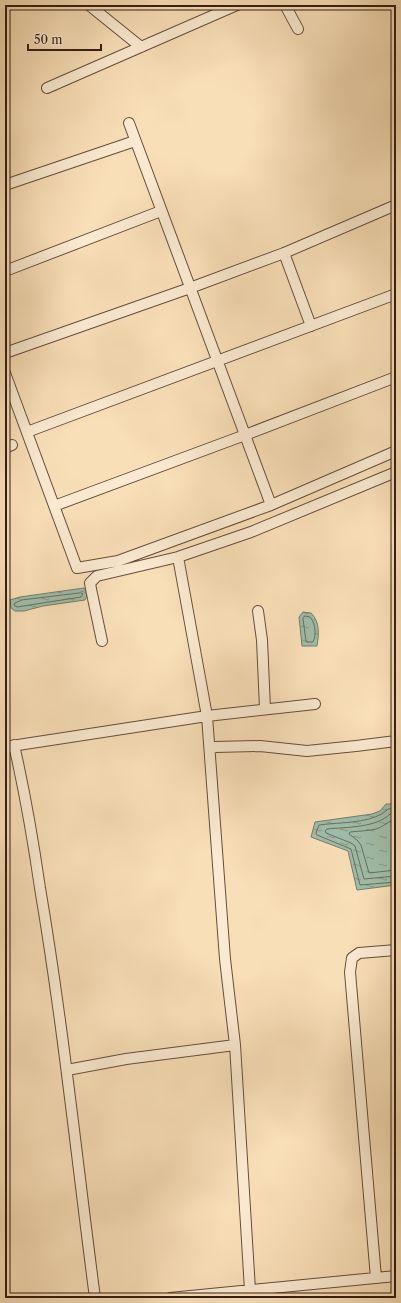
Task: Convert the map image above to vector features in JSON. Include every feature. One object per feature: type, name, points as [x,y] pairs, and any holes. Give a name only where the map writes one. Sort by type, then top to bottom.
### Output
[{"type":"street","points":[[89,5],[141,47]]},
{"type":"street","points":[[47,88],[237,5]]},
{"type":"street","points":[[285,5],[298,29]]},
{"type":"street","points":[[129,122],[270,505]]},
{"type":"street","points":[[6,182],[135,141]]},
{"type":"street","points":[[5,353],[190,288],[284,253],[396,205]]},
{"type":"street","points":[[5,271],[162,211]]},
{"type":"street","points":[[284,253],[311,326]]},
{"type":"street","points":[[27,432],[396,294]]},
{"type":"street","points":[[5,373],[77,568],[118,561],[270,505],[396,451]]},
{"type":"street","points":[[54,506],[245,435],[396,376]]},
{"type":"street","points":[[102,641],[90,583],[97,576],[178,557],[251,532],[396,472]]},
{"type":"street","points":[[178,557],[207,716],[225,959],[235,1045],[250,1290]]},
{"type":"street","points":[[258,611],[262,640],[265,709]]},
{"type":"street","points":[[95,1298],[67,1070],[49,941],[24,787],[10,746],[207,716],[315,704]]},
{"type":"street","points":[[210,749],[215,747],[260,746],[307,751],[396,741]]},
{"type":"street","points":[[376,1278],[350,972],[352,958],[359,953],[396,950]]},
{"type":"street","points":[[67,1070],[126,1059],[235,1045]]},
{"type":"street","points":[[170,1298],[396,1276]]},
{"type":"water","points":[[84,588],[88,593],[85,600],[43,606],[24,611],[15,611],[11,608],[10,600],[20,597]]},
{"type":"water","points":[[303,612],[311,613],[316,620],[318,633],[317,646],[302,646],[299,617]]},
{"type":"water","points":[[386,804],[396,804],[396,885],[357,890],[348,851],[311,837],[315,822],[372,814],[380,811]]}]
